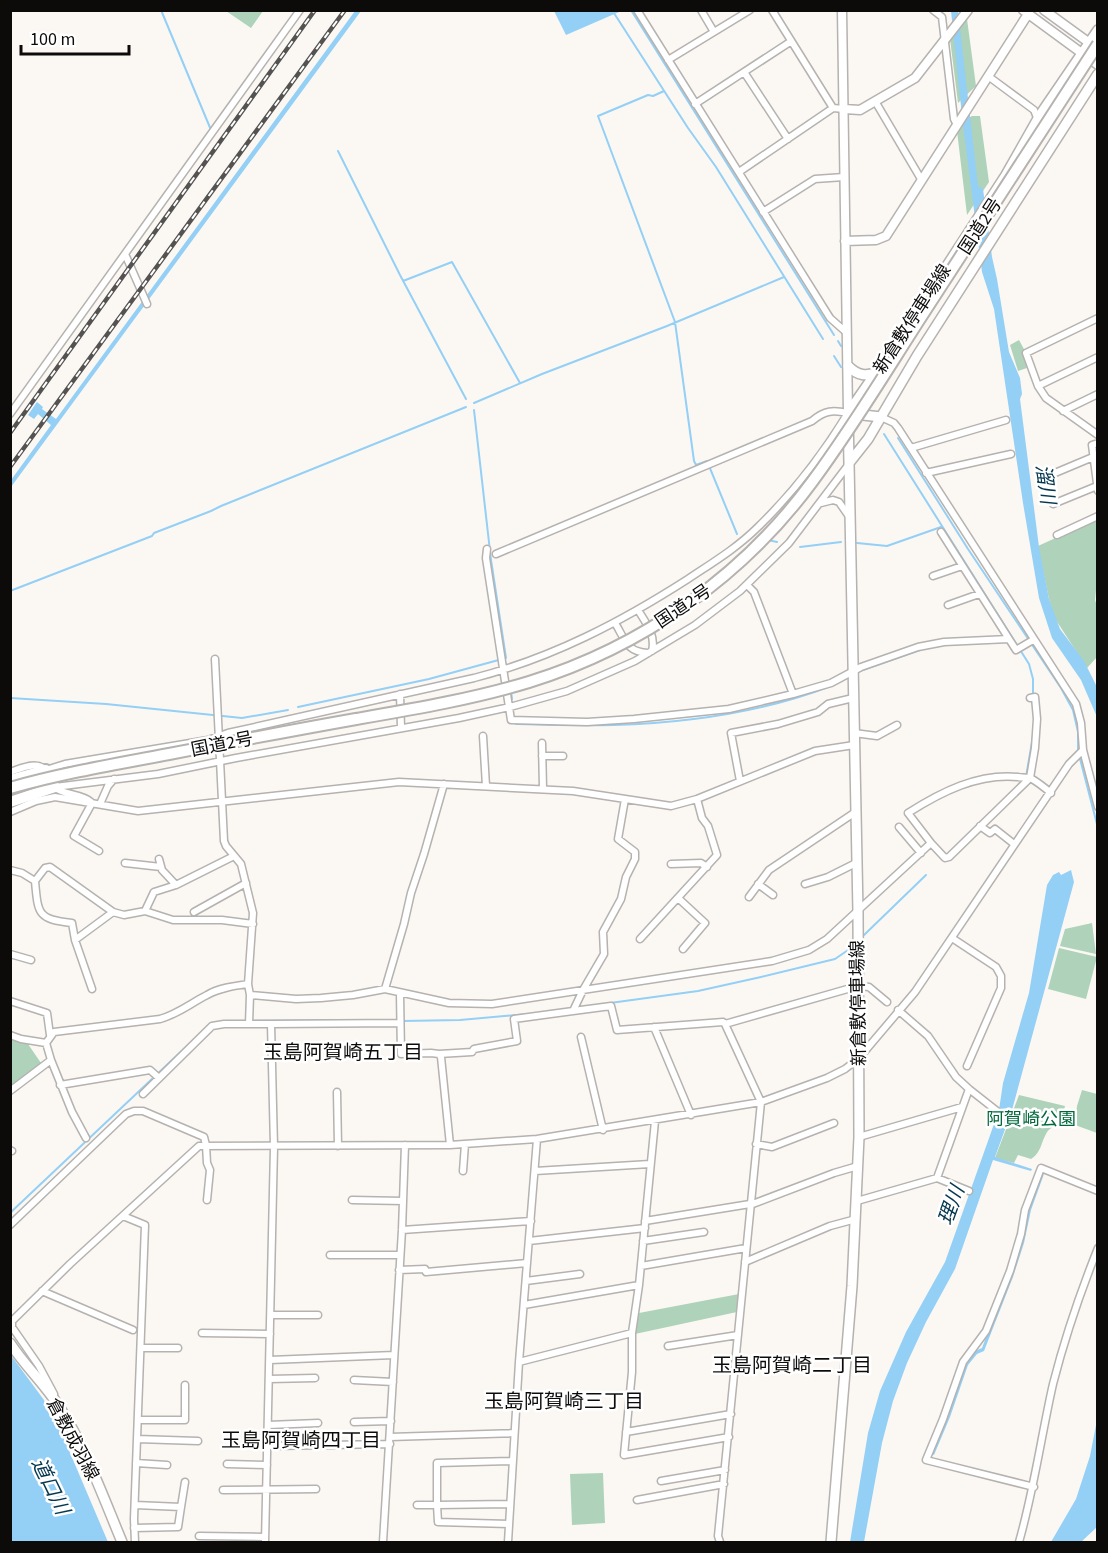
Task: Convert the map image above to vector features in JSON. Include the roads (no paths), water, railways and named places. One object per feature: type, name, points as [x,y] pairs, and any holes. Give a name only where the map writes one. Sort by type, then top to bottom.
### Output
[{"type":"highway","name":"国道2号","points":[[10,788],[89,769],[430,706],[504,689],[553,674],[598,656],[684,608],[738,564],[774,528],[812,483],[911,333],[1093,44]]},
{"type":"highway","points":[[10,780],[46,770]]},
{"type":"highway","points":[[10,802],[54,787]]},
{"type":"main road","name":"新倉敷停車場線","points":[[831,1542],[856,1219],[860,1137],[848,413],[879,371],[1081,53],[1093,44],[1098,30]]},
{"type":"main road","name":"新倉敷停車場線","points":[[849,464],[1098,74]]},
{"type":"main road","points":[[1038,120],[1051,146]]},
{"type":"main road","points":[[988,201],[1007,215]]},
{"type":"main road","points":[[895,346],[915,359]]},
{"type":"main road","points":[[848,366],[860,375],[879,371]]},
{"type":"main road","points":[[848,413],[881,417]]},
{"type":"main road","name":"倉敷成羽線","points":[[10,1343],[57,1403],[103,1495],[122,1542]]},
{"type":"street","points":[[10,414],[300,10]]},
{"type":"street","points":[[637,10],[830,318],[847,333]]},
{"type":"street","points":[[701,10],[714,32]]},
{"type":"street","points":[[668,60],[750,10]]},
{"type":"street","points":[[772,10],[833,108]]},
{"type":"street","points":[[46,770],[220,736],[504,670],[565,648],[615,623],[723,556],[758,528],[795,487],[848,413],[842,10]]},
{"type":"street","points":[[933,10],[942,17],[947,37],[954,119],[957,124]]},
{"type":"street","points":[[739,172],[833,108],[860,110],[915,78],[968,10]]},
{"type":"street","points":[[1044,10],[1098,49]]},
{"type":"street","points":[[845,241],[876,240],[886,236],[1026,12],[1098,64]]},
{"type":"street","points":[[695,104],[790,42]]},
{"type":"street","points":[[744,72],[788,139]]},
{"type":"street","points":[[988,76],[1034,111],[1038,120]]},
{"type":"street","points":[[875,101],[921,179]]},
{"type":"street","points":[[763,212],[815,179],[844,177]]},
{"type":"street","points":[[125,254],[146,301]]},
{"type":"street","points":[[1098,318],[1026,353],[1038,386],[1046,398],[1098,435]]},
{"type":"street","points":[[1038,386],[1098,357]]},
{"type":"street","points":[[1063,411],[1098,394]]},
{"type":"street","points":[[496,554],[812,421],[821,413],[831,410],[848,413]]},
{"type":"street","points":[[881,417],[894,423],[911,448],[1026,644],[1076,704],[1081,723],[1083,750],[1098,807]]},
{"type":"street","points":[[911,448],[1006,420]]},
{"type":"street","points":[[1098,443],[1092,445],[1098,491]]},
{"type":"street","points":[[926,473],[1011,454]]},
{"type":"street","points":[[1093,457],[1043,478],[1053,504],[1097,486]]},
{"type":"street","points":[[54,787],[158,774],[510,708],[567,691],[650,652],[702,620],[747,585],[789,543],[849,464]]},
{"type":"street","points":[[820,504],[825,501],[839,502],[849,518]]},
{"type":"street","points":[[1057,535],[1098,516]]},
{"type":"street","points":[[941,532],[1016,650],[1026,644]]},
{"type":"street","points":[[487,549],[486,558],[511,720],[587,722],[729,709],[831,683],[884,658],[931,644],[1010,641]]},
{"type":"street","points":[[933,576],[962,566]]},
{"type":"street","points":[[747,585],[754,592],[793,694]]},
{"type":"street","points":[[948,605],[979,594]]},
{"type":"street","points":[[638,610],[653,636],[654,644],[650,652]]},
{"type":"street","points":[[615,623],[631,650],[636,653],[650,652]]},
{"type":"street","points":[[215,659],[224,841],[241,864],[253,924],[248,984],[249,1022]]},
{"type":"street","points":[[400,694],[401,728]]},
{"type":"street","points":[[740,781],[731,733],[778,724],[818,712],[828,704],[854,698]]},
{"type":"street","points":[[1032,698],[1037,719],[1035,748],[1028,778],[950,857],[945,858],[908,813],[947,791],[991,776],[1028,778],[1051,793]]},
{"type":"street","points":[[854,733],[877,736],[897,725]]},
{"type":"street","points":[[483,735],[486,786]]},
{"type":"street","points":[[542,743],[543,788]]},
{"type":"street","points":[[10,812],[48,798],[138,811],[399,782],[543,788],[671,806],[697,799],[815,751],[854,745]]},
{"type":"street","points":[[57,1403],[42,1372],[11,1324],[42,1291],[199,1146],[465,1144],[537,1139],[603,1130],[761,1102],[845,1069],[859,1058],[915,992],[1014,844],[1083,750]]},
{"type":"street","points":[[542,756],[563,756]]},
{"type":"street","points":[[10,772],[32,765],[40,765],[46,770],[54,787],[60,791],[83,796],[92,803]]},
{"type":"street","points":[[100,804],[108,786],[114,779]]},
{"type":"street","points":[[385,989],[444,784]]},
{"type":"street","points":[[573,1009],[604,954],[603,932],[621,899],[622,888],[635,859],[635,852],[618,839],[625,799]]},
{"type":"street","points":[[640,939],[717,855],[697,799]]},
{"type":"street","points":[[92,803],[74,836],[99,851]]},
{"type":"street","points":[[749,897],[769,870],[854,813]]},
{"type":"street","points":[[899,826],[921,853]]},
{"type":"street","points":[[980,826],[990,833],[994,829],[1014,844]]},
{"type":"street","points":[[250,995],[296,999],[321,998],[385,989],[449,1003],[478,1005],[772,961],[819,945],[932,843]]},
{"type":"street","points":[[145,911],[154,892],[176,885],[234,856]]},
{"type":"street","points":[[159,859],[161,867],[176,885]]},
{"type":"street","points":[[671,864],[701,862],[706,867]]},
{"type":"street","points":[[125,863],[161,867]]},
{"type":"street","points":[[805,884],[828,877],[856,863]]},
{"type":"street","points":[[93,989],[75,940],[72,923],[48,920],[42,914],[36,897],[35,881],[45,868],[50,867],[113,912],[124,915],[145,911],[173,920],[222,920],[253,924]]},
{"type":"street","points":[[10,870],[22,873],[35,881]]},
{"type":"street","points":[[194,912],[246,884]]},
{"type":"street","points":[[759,884],[773,895]]},
{"type":"street","points":[[678,898],[705,923],[683,949]]},
{"type":"street","points":[[75,940],[113,912]]},
{"type":"street","points":[[952,939],[996,967],[1001,976],[1001,988],[967,1066]]},
{"type":"street","points":[[10,954],[31,960]]},
{"type":"street","points":[[50,1035],[60,1031],[160,1019],[174,1015],[209,994],[230,986],[248,984]]},
{"type":"street","points":[[400,993],[401,1054],[472,1052],[474,1049],[517,1041],[514,1019],[573,1009],[610,1006],[617,1030],[723,1022],[725,1024],[858,986],[869,987],[887,1002]]},
{"type":"street","points":[[10,1001],[47,1013],[50,1035],[46,1043],[51,1060],[60,1085],[86,1138]]},
{"type":"street","points":[[898,1010],[927,1036],[956,1077],[997,1111]]},
{"type":"street","points":[[143,1094],[157,1076],[212,1026],[249,1022],[271,1024],[399,1023]]},
{"type":"street","points":[[200,1536],[265,1540],[274,1147],[271,1024]]},
{"type":"street","points":[[720,1542],[718,1536],[761,1102],[725,1024]]},
{"type":"street","points":[[654,1027],[691,1115]]},
{"type":"street","points":[[10,1035],[46,1043]]},
{"type":"street","points":[[581,1037],[603,1130]]},
{"type":"street","points":[[439,1054],[450,1144]]},
{"type":"street","points":[[10,1091],[51,1060]]},
{"type":"street","points":[[60,1085],[150,1070],[157,1076]]},
{"type":"street","points":[[937,1178],[969,1089]]},
{"type":"street","points":[[337,1092],[338,1146]]},
{"type":"street","points":[[860,1137],[962,1107]]},
{"type":"street","points":[[10,1225],[126,1114],[134,1111],[143,1111],[204,1137],[210,1170],[207,1200]]},
{"type":"street","points":[[655,1121],[632,1333],[632,1372],[624,1455],[729,1437]]},
{"type":"street","points":[[756,1144],[772,1147],[834,1123]]},
{"type":"street","points":[[508,1542],[519,1362],[537,1139]]},
{"type":"street","points":[[463,1171],[465,1144]]},
{"type":"street","points":[[383,1542],[404,1201],[405,1145]]},
{"type":"street","points":[[535,1171],[650,1164]]},
{"type":"street","points":[[529,1241],[645,1225],[750,1204],[858,1166]]},
{"type":"street","points":[[1034,1487],[926,1460],[963,1362],[986,1331],[1006,1281],[1026,1210],[1041,1168],[1098,1191]]},
{"type":"street","points":[[857,1201],[937,1178],[969,1191]]},
{"type":"street","points":[[352,1200],[404,1201]]},
{"type":"street","points":[[123,1216],[145,1225],[135,1542]]},
{"type":"street","points":[[745,1262],[830,1226],[856,1219]]},
{"type":"street","points":[[402,1230],[531,1221]]},
{"type":"street","points":[[643,1241],[704,1232]]},
{"type":"street","points":[[641,1266],[746,1248]]},
{"type":"street","points":[[1019,1542],[1034,1487],[1053,1386],[1066,1332],[1098,1248]]},
{"type":"street","points":[[330,1255],[400,1255]]},
{"type":"street","points":[[399,1270],[425,1269],[426,1272],[527,1263]]},
{"type":"street","points":[[526,1281],[580,1274]]},
{"type":"street","points":[[524,1305],[639,1285]]},
{"type":"street","points":[[42,1291],[133,1330]]},
{"type":"street","points":[[271,1315],[318,1315]]},
{"type":"street","points":[[202,1333],[270,1334]]},
{"type":"street","points":[[519,1362],[632,1333]]},
{"type":"street","points":[[668,1346],[738,1335]]},
{"type":"street","points":[[141,1348],[178,1348]]},
{"type":"street","points":[[270,1359],[394,1355]]},
{"type":"street","points":[[269,1379],[315,1378]]},
{"type":"street","points":[[354,1380],[393,1382]]},
{"type":"street","points":[[138,1420],[184,1420],[185,1385]]},
{"type":"street","points":[[626,1432],[731,1414]]},
{"type":"street","points":[[354,1422],[391,1421]]},
{"type":"street","points":[[268,1425],[318,1424]]},
{"type":"street","points":[[390,1437],[514,1434]]},
{"type":"street","points":[[137,1439],[198,1441]]},
{"type":"street","points":[[267,1446],[390,1444]]},
{"type":"street","points":[[509,1524],[438,1522],[437,1463],[513,1461]]},
{"type":"street","points":[[136,1463],[168,1464]]},
{"type":"street","points":[[227,1464],[267,1465]]},
{"type":"street","points":[[660,1481],[725,1470]]},
{"type":"street","points":[[134,1527],[178,1527],[184,1482]]},
{"type":"street","points":[[637,1500],[724,1484]]},
{"type":"street","points":[[223,1490],[316,1488]]},
{"type":"street","points":[[417,1505],[510,1504]]},
{"type":"street","points":[[135,1505],[181,1507]]},
{"type":"water","points":[[618,10],[619,12],[566,35],[554,11]]},
{"type":"water","points":[[355,11],[361,11],[11,487],[11,480],[51,425],[38,414],[34,419],[28,415],[37,402],[43,407],[42,409],[56,419]]},
{"type":"water","points":[[951,11],[958,11],[978,186],[983,189],[992,257],[1009,352],[1020,378],[1022,394],[1020,399],[1039,547],[1049,599],[1060,629],[1084,661],[1097,687],[1097,717],[1081,680],[1052,638],[1039,598],[994,309],[982,272]]},
{"type":"water","points":[[1071,870],[1074,882],[1012,1110],[995,1157],[1032,1169],[1031,1171],[993,1160],[955,1269],[926,1322],[893,1401],[882,1443],[864,1542],[850,1542],[868,1433],[880,1391],[906,1332],[945,1262],[999,1110],[1003,1083],[1029,993],[1047,885],[1053,875],[1059,872],[1061,875]]},
{"type":"water","points":[[1044,1174],[1031,1210],[1024,1243],[1013,1277],[984,1351],[977,1354],[968,1365],[934,1455],[932,1454],[966,1364],[975,1351],[982,1348],[1022,1241],[1028,1209],[1041,1175]]},
{"type":"water","name":"道口川","points":[[10,1354],[44,1400],[62,1434],[108,1542],[11,1542]]},
{"type":"water","points":[[1097,1420],[1097,1527],[1081,1542],[1051,1542],[1076,1499],[1090,1456]]},
{"type":"waterway","points":[[161,10],[211,130]]},
{"type":"waterway","points":[[612,10],[688,128],[716,167],[823,339]]},
{"type":"waterway","points":[[631,10],[834,335]]},
{"type":"waterway","points":[[664,91],[653,96],[648,95],[598,116],[675,322],[694,461],[696,465],[707,461],[737,534]]},
{"type":"waterway","points":[[338,151],[466,399]]},
{"type":"waterway","points":[[403,281],[452,262],[520,383]]},
{"type":"waterway","points":[[474,403],[784,277]]},
{"type":"waterway","points":[[838,341],[841,346]]},
{"type":"waterway","points":[[834,356],[841,367]]},
{"type":"waterway","points":[[10,591],[152,536],[154,533],[466,407]]},
{"type":"waterway","points":[[298,707],[429,679],[506,658],[491,560],[474,410]]},
{"type":"waterway","points":[[884,434],[1029,664],[1033,679],[1033,697]]},
{"type":"waterway","points":[[898,438],[968,549],[1061,688],[1073,710],[1078,732],[1078,751],[1098,828]]},
{"type":"waterway","points":[[857,543],[887,546],[941,527]]},
{"type":"waterway","points":[[768,540],[777,542]]},
{"type":"waterway","points":[[800,547],[841,542]]},
{"type":"waterway","points":[[943,645],[982,643]]},
{"type":"waterway","points":[[860,671],[920,650]]},
{"type":"waterway","points":[[836,683],[843,680]]},
{"type":"waterway","points":[[516,722],[516,724],[602,725],[696,719],[779,703],[831,686]]},
{"type":"waterway","points":[[511,691],[512,699]]},
{"type":"waterway","points":[[10,698],[106,704],[242,718],[288,710]]},
{"type":"waterway","points":[[1026,777],[1033,736]]},
{"type":"waterway","points":[[863,936],[926,875]]},
{"type":"waterway","points":[[610,1003],[698,991],[761,977],[835,959],[851,948]]},
{"type":"waterway","points":[[402,1021],[460,1020],[528,1014]]},
{"type":"waterway","points":[[210,1024],[223,1021],[348,1020]]},
{"type":"waterway","points":[[10,1213],[206,1028]]},
{"type":"railway","points":[[10,433],[315,10]]},
{"type":"railway","points":[[10,467],[345,10]]},
{"type":"district","name":"玉島阿賀崎五丁目","points":[[343,1052]]},
{"type":"district","name":"玉島阿賀崎二丁目","points":[[792,1365]]},
{"type":"district","name":"玉島阿賀崎三丁目","points":[[564,1401]]},
{"type":"district","name":"玉島阿賀崎四丁目","points":[[301,1440]]},
{"type":"water label","name":"溜川","points":[[1046,484]]},
{"type":"water label","name":"理川","points":[[951,1205]]},
{"type":"park label","name":"阿賀崎公園","points":[[1031,1119]]}]
